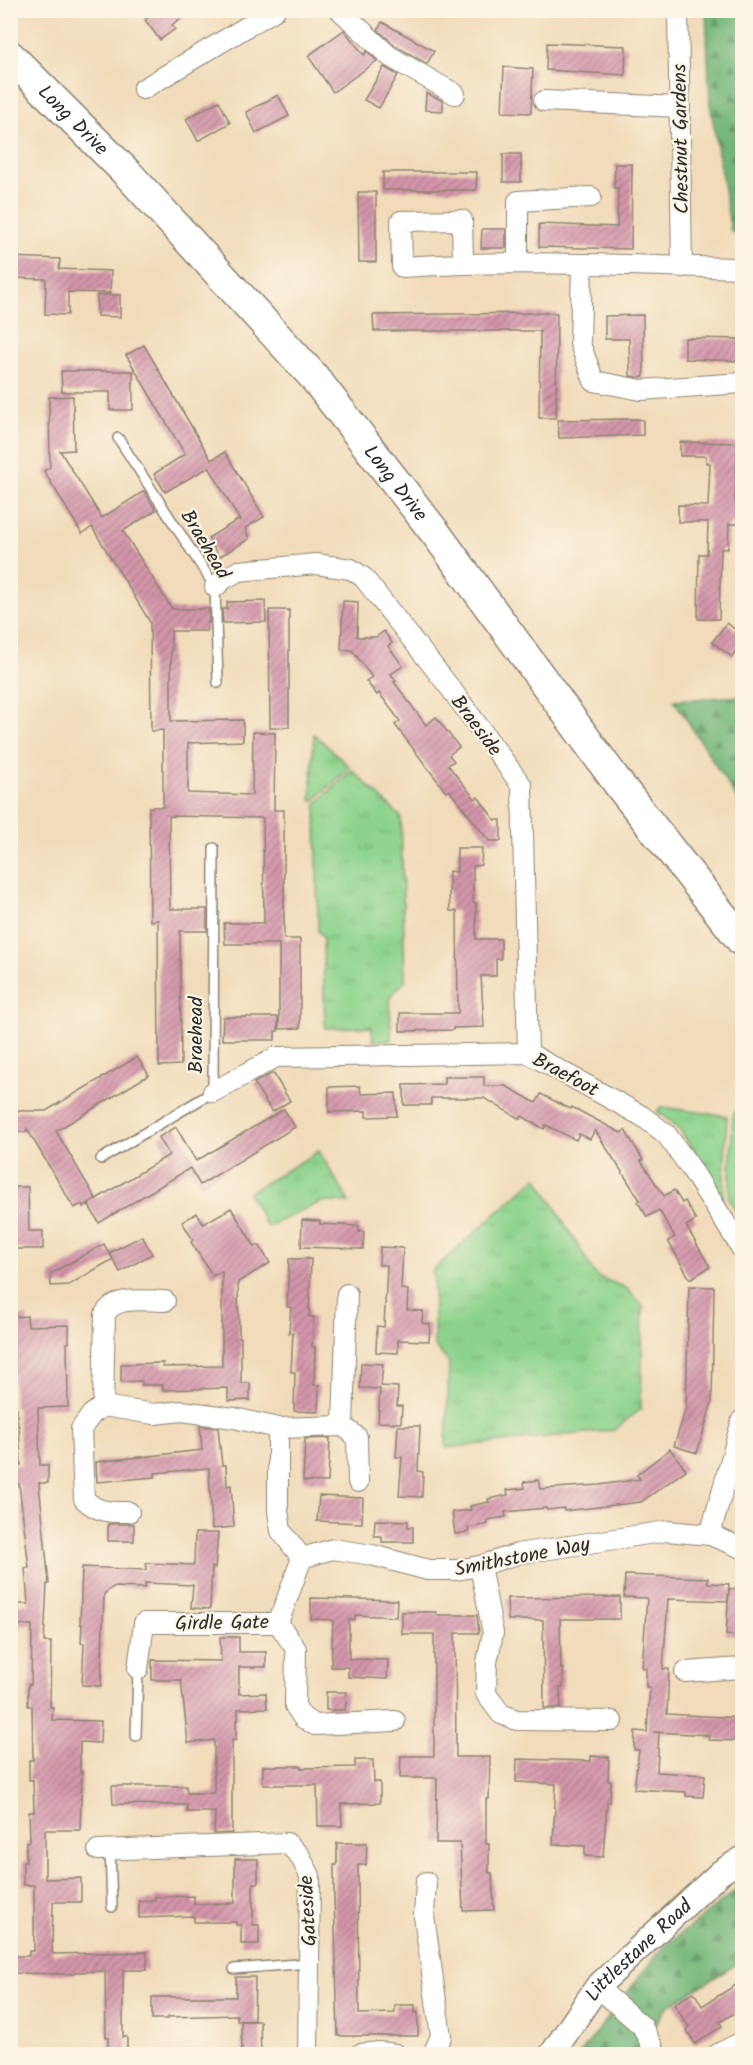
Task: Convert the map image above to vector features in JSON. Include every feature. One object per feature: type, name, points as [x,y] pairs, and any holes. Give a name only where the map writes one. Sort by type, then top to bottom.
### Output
[{"type":"main road","name":"Long Drive","points":[[10,56],[128,174],[313,376],[437,536],[620,786],[742,941]]},
{"type":"street","points":[[143,89],[275,10]]},
{"type":"street","points":[[340,10],[389,56],[455,94]]},
{"type":"street","name":"Chestnut Gardens","points":[[678,10],[682,267]]},
{"type":"street","points":[[544,101],[680,107]]},
{"type":"street","points":[[518,262],[518,201],[591,197]]},
{"type":"street","points":[[463,263],[518,262],[742,268]]},
{"type":"street","points":[[582,264],[580,344],[594,381],[641,390],[742,383]]},
{"type":"street","name":"Braeside","points":[[215,587],[238,571],[316,564],[351,569],[363,577],[451,689],[522,786],[528,1053]]},
{"type":"street","name":"Braefoot","points":[[213,1092],[276,1057],[528,1053],[642,1116],[666,1134],[696,1176],[742,1249]]},
{"type":"street","points":[[343,1426],[347,1294]]},
{"type":"street","points":[[103,1407],[105,1314],[109,1307],[118,1302],[165,1301]]},
{"type":"street","points":[[129,1512],[100,1511],[84,1499],[81,1429],[92,1414],[103,1407],[154,1414],[182,1411],[234,1418],[278,1428],[343,1426],[357,1437],[358,1482]]},
{"type":"street","points":[[710,1535],[742,1420]]},
{"type":"street","points":[[278,1428],[278,1511],[281,1531],[302,1558]]},
{"type":"street","name":"Smithstone Way","points":[[302,1558],[333,1549],[428,1570],[456,1570],[480,1566],[517,1554],[667,1531],[710,1535],[742,1548]]},
{"type":"street","name":"Girdle Gate","points":[[138,1669],[144,1623],[278,1623],[302,1558]]},
{"type":"street","points":[[480,1566],[493,1633],[487,1662],[486,1694],[501,1714],[517,1720],[612,1721]]},
{"type":"street","points":[[278,1623],[296,1648],[295,1706],[303,1718],[315,1725],[395,1721]]},
{"type":"street","points":[[685,1672],[742,1668]]},
{"type":"street","name":"Gateside","points":[[104,1849],[287,1843],[300,1856],[310,1876],[308,2055]]},
{"type":"street","name":"Littlestane Road","points":[[552,2055],[597,1987],[721,1872],[742,1859]]},
{"type":"street","points":[[426,1882],[424,1916],[441,2036],[433,2055]]},
{"type":"street","points":[[597,1987],[642,2026],[657,2055]]},
{"type":"street","points":[[718,2055],[742,2042]]},
{"type":"street","points":[[360,2055],[380,2052],[395,2055]]},
{"type":"lane","name":"Braehead","points":[[118,438],[215,587],[218,683]]},
{"type":"lane","name":"Braehead","points":[[101,1159],[213,1092],[214,848]]},
{"type":"lane","points":[[136,1736],[138,1669]]},
{"type":"lane","name":"Gateside","points":[[104,1849],[112,1907]]},
{"type":"lane","points":[[234,1969],[309,1963]]},
{"type":"green space","points":[[706,11],[742,11],[742,233],[731,232],[710,103]]},
{"type":"green space","points":[[742,696],[742,807],[674,700]]},
{"type":"green space","points":[[314,734],[350,767],[313,801],[311,800]]},
{"type":"green space","points":[[352,770],[401,817],[405,981],[390,996],[391,1040],[373,1041],[372,1027],[325,1028],[323,937],[318,931],[316,804]]},
{"type":"green space","points":[[742,1106],[742,1233],[736,1223],[741,1219],[729,1199],[733,1114]]},
{"type":"green space","points":[[661,1107],[727,1116],[723,1199],[681,1131],[657,1111]]},
{"type":"green space","points":[[319,1151],[349,1202],[321,1202],[267,1227],[248,1193]]},
{"type":"green space","points":[[537,1177],[596,1276],[626,1288],[643,1306],[641,1409],[614,1430],[446,1448],[449,1363],[434,1345],[434,1276],[432,1271]]},
{"type":"green space","points":[[742,1885],[742,1961],[669,2005],[634,2054],[580,2054],[659,1951]]},
{"type":"building","points":[[159,10],[192,10],[172,25],[175,29],[160,40],[145,20]]},
{"type":"building","points":[[382,22],[434,51],[427,64],[396,46],[378,30]]},
{"type":"building","points":[[344,30],[364,55],[367,51],[377,61],[333,92],[308,56]]},
{"type":"building","points":[[547,43],[626,46],[625,75],[546,70]]},
{"type":"building","points":[[384,67],[398,75],[379,108],[364,100]]},
{"type":"building","points":[[504,67],[533,69],[531,113],[502,112]]},
{"type":"building","points":[[426,93],[443,101],[443,111],[425,110]]},
{"type":"building","points":[[278,95],[289,116],[256,133],[246,112]]},
{"type":"building","points":[[219,101],[230,123],[198,141],[186,119]]},
{"type":"building","points":[[503,154],[521,154],[521,182],[503,182]]},
{"type":"building","points":[[615,164],[632,164],[631,249],[539,247],[539,224],[617,227],[618,188],[614,188]]},
{"type":"building","points":[[383,172],[477,172],[476,190],[383,190]]},
{"type":"building","points":[[358,192],[376,192],[376,262],[359,262]]},
{"type":"building","points":[[482,229],[506,229],[506,248],[481,248]]},
{"type":"building","points":[[10,257],[60,259],[59,269],[111,271],[110,293],[68,292],[68,315],[45,314],[46,279],[10,278]]},
{"type":"building","points":[[97,295],[120,295],[120,317],[97,316]]},
{"type":"building","points":[[557,313],[556,418],[539,418],[540,331],[374,331],[373,315]]},
{"type":"building","points":[[643,315],[644,377],[636,377],[630,376],[629,339],[605,339],[605,316]]},
{"type":"building","points":[[685,338],[742,339],[742,361],[685,359]]},
{"type":"building","points":[[144,345],[211,460],[225,452],[264,517],[245,528],[249,539],[219,557],[208,538],[239,519],[209,467],[165,492],[154,474],[185,454],[126,355]]},
{"type":"building","points":[[61,371],[133,371],[133,410],[110,410],[110,392],[62,392]]},
{"type":"building","points":[[73,396],[74,450],[60,451],[102,518],[144,491],[156,510],[123,531],[172,609],[209,609],[207,631],[171,631],[171,721],[243,720],[243,741],[188,743],[188,793],[252,795],[253,732],[275,733],[274,810],[284,810],[284,939],[300,939],[300,1028],[279,1029],[279,944],[225,944],[224,923],[264,923],[263,818],[169,816],[170,909],[207,909],[207,931],[180,931],[181,1065],[159,1066],[158,920],[150,921],[149,807],[163,807],[163,730],[151,731],[150,622],[92,527],[82,534],[44,471],[50,467],[49,397]]},
{"type":"building","points":[[558,420],[643,420],[643,435],[559,438]]},
{"type":"building","points":[[680,442],[742,443],[742,456],[737,456],[735,502],[741,502],[741,524],[729,524],[728,549],[721,549],[719,619],[698,619],[699,554],[707,554],[708,522],[678,522],[678,505],[708,506],[710,463],[706,463],[706,456],[680,456]]},
{"type":"building","points":[[265,601],[266,622],[223,623],[222,609],[227,609],[227,602]]},
{"type":"building","points":[[343,601],[358,602],[357,637],[376,637],[384,631],[392,643],[388,646],[403,666],[391,674],[396,681],[394,682],[426,725],[436,717],[459,747],[449,755],[454,761],[448,765],[475,799],[478,797],[495,820],[501,820],[501,841],[489,841],[449,790],[446,792],[395,725],[400,721],[379,693],[377,695],[366,681],[372,677],[352,650],[341,650]]},
{"type":"building","points":[[269,610],[289,610],[289,727],[270,728]]},
{"type":"building","points":[[727,623],[742,635],[742,643],[732,657],[712,642]]},
{"type":"building","points":[[457,848],[482,848],[481,865],[473,866],[476,939],[501,939],[501,959],[496,959],[496,976],[481,976],[484,1027],[400,1031],[400,1013],[458,1013],[457,911],[450,911],[449,890],[449,871],[457,872]]},
{"type":"building","points":[[223,1017],[278,1017],[278,1031],[275,1031],[275,1040],[222,1040]]},
{"type":"building","points":[[137,1057],[149,1075],[56,1131],[96,1199],[83,1207],[82,1204],[74,1208],[27,1129],[27,1132],[10,1132],[10,1111],[46,1111]]},
{"type":"building","points":[[273,1073],[290,1101],[272,1112],[254,1083]]},
{"type":"building","points":[[444,1077],[484,1077],[484,1086],[506,1086],[536,1103],[541,1094],[571,1109],[572,1107],[621,1133],[625,1130],[643,1160],[641,1161],[664,1196],[674,1190],[682,1203],[685,1201],[696,1220],[686,1226],[710,1267],[690,1279],[668,1241],[675,1237],[659,1210],[647,1217],[638,1202],[640,1200],[595,1130],[590,1139],[579,1134],[576,1140],[546,1125],[544,1129],[522,1116],[520,1119],[484,1098],[431,1098],[431,1105],[404,1105],[404,1085],[444,1084]]},
{"type":"building","points":[[360,1086],[361,1094],[396,1093],[397,1116],[366,1117],[366,1111],[329,1112],[329,1087]]},
{"type":"building","points":[[284,1109],[295,1127],[200,1185],[190,1168],[99,1223],[88,1204],[169,1155],[159,1137],[176,1127],[196,1161]]},
{"type":"building","points":[[10,1187],[28,1187],[29,1231],[43,1231],[43,1249],[10,1249]]},
{"type":"building","points":[[231,1208],[255,1247],[259,1245],[270,1263],[238,1282],[241,1383],[250,1383],[250,1400],[228,1401],[228,1388],[163,1390],[163,1385],[142,1385],[142,1381],[121,1382],[121,1364],[163,1363],[162,1367],[222,1366],[222,1271],[213,1276],[191,1242],[193,1240],[182,1222],[197,1213],[203,1224]]},
{"type":"building","points":[[302,1220],[320,1221],[320,1224],[359,1226],[359,1232],[364,1232],[363,1249],[301,1247]]},
{"type":"building","points":[[142,1236],[152,1254],[120,1272],[113,1259],[69,1285],[51,1286],[50,1274],[104,1244],[109,1253]]},
{"type":"building","points":[[380,1247],[403,1248],[401,1289],[408,1290],[407,1310],[423,1311],[422,1323],[430,1324],[429,1341],[398,1340],[398,1353],[376,1352],[377,1326],[384,1327],[387,1265],[379,1265]]},
{"type":"building","points":[[289,1259],[311,1259],[309,1317],[314,1317],[312,1347],[315,1347],[314,1385],[319,1385],[318,1412],[294,1411],[295,1372],[291,1372],[293,1333],[289,1333],[291,1307],[287,1307]]},
{"type":"building","points":[[689,1286],[714,1287],[712,1402],[697,1453],[674,1446],[686,1408]]},
{"type":"building","points":[[27,1316],[28,1326],[69,1325],[68,1407],[38,1408],[40,1465],[48,1465],[48,1483],[39,1483],[49,1584],[47,1584],[44,1642],[51,1642],[50,1707],[53,1707],[52,1720],[101,1721],[100,1743],[80,1742],[80,1773],[82,1772],[80,1830],[45,1830],[45,1879],[81,1878],[81,1902],[53,1902],[52,1951],[53,1954],[147,1952],[147,1970],[123,1970],[123,2037],[127,2037],[127,2055],[108,2055],[105,1971],[75,1972],[75,1974],[10,1973],[10,1956],[29,1956],[29,1951],[34,1951],[34,1885],[23,1885],[26,1842],[30,1842],[29,1812],[34,1812],[33,1780],[29,1780],[29,1760],[33,1760],[32,1706],[28,1706],[28,1684],[31,1685],[32,1625],[10,1625],[10,1604],[28,1604],[25,1568],[29,1568],[19,1484],[10,1484],[10,1465],[21,1465],[17,1408],[14,1407],[13,1365],[10,1365],[10,1317]]},
{"type":"building","points":[[361,1363],[383,1364],[381,1386],[398,1387],[397,1406],[402,1406],[401,1423],[378,1422],[380,1389],[360,1388]]},
{"type":"building","points":[[200,1426],[218,1428],[222,1465],[226,1465],[227,1486],[231,1485],[234,1527],[212,1529],[209,1468],[155,1473],[155,1477],[97,1482],[96,1462],[202,1450]]},
{"type":"building","points":[[398,1426],[420,1426],[418,1471],[423,1472],[422,1497],[399,1496],[402,1457],[396,1457]]},
{"type":"building","points":[[330,1438],[328,1482],[303,1481],[305,1439]]},
{"type":"building","points":[[670,1449],[686,1470],[641,1502],[564,1511],[564,1508],[547,1510],[546,1508],[505,1512],[506,1517],[487,1520],[488,1524],[468,1528],[469,1532],[455,1534],[452,1512],[471,1510],[470,1506],[508,1495],[507,1490],[525,1488],[524,1482],[538,1480],[540,1489],[599,1485],[640,1479],[637,1475]]},
{"type":"building","points":[[319,1496],[363,1498],[362,1523],[317,1521]]},
{"type":"building","points":[[375,1520],[408,1521],[408,1527],[413,1527],[413,1542],[382,1542],[382,1536],[374,1536]]},
{"type":"building","points":[[108,1524],[134,1524],[134,1541],[108,1541]]},
{"type":"building","points":[[195,1533],[218,1533],[215,1568],[212,1567],[210,1609],[191,1608],[193,1585],[145,1583],[145,1588],[113,1587],[104,1594],[101,1686],[82,1685],[84,1643],[81,1643],[82,1624],[80,1624],[82,1567],[146,1570],[146,1563],[194,1565]]},
{"type":"building","points":[[625,1575],[708,1578],[708,1583],[729,1584],[728,1601],[668,1599],[663,1669],[669,1669],[667,1714],[742,1718],[742,1741],[708,1740],[709,1735],[659,1732],[657,1772],[705,1775],[703,1797],[686,1796],[686,1792],[634,1789],[639,1750],[634,1750],[635,1731],[647,1732],[650,1687],[646,1687],[646,1668],[642,1668],[647,1598],[624,1597]]},
{"type":"building","points":[[729,1589],[742,1590],[742,1636],[726,1635]]},
{"type":"building","points":[[620,1597],[620,1619],[560,1619],[561,1669],[563,1669],[563,1688],[560,1688],[561,1708],[544,1708],[543,1620],[508,1620],[507,1598]]},
{"type":"building","points":[[311,1598],[397,1600],[396,1617],[355,1615],[355,1620],[349,1620],[349,1659],[388,1660],[387,1679],[348,1677],[348,1667],[331,1667],[333,1620],[311,1619]]},
{"type":"building","points":[[402,1612],[477,1615],[479,1633],[455,1633],[456,1757],[490,1757],[489,1799],[486,1799],[486,1844],[489,1844],[489,1873],[492,1873],[494,1910],[463,1911],[460,1843],[436,1843],[437,1778],[400,1778],[401,1756],[434,1756],[434,1634],[402,1634]]},
{"type":"building","points":[[220,1637],[239,1637],[239,1652],[266,1652],[266,1667],[239,1667],[239,1694],[266,1693],[267,1708],[238,1709],[236,1740],[232,1740],[232,1833],[214,1834],[215,1812],[187,1812],[187,1805],[113,1804],[112,1786],[186,1786],[187,1793],[214,1793],[214,1740],[188,1743],[181,1680],[152,1680],[152,1660],[221,1661]]},
{"type":"building","points":[[326,1692],[347,1692],[345,1710],[326,1710]]},
{"type":"building","points":[[591,1756],[609,1757],[610,1802],[607,1802],[603,1857],[585,1856],[585,1846],[553,1844],[556,1784],[516,1782],[517,1759],[591,1761]]},
{"type":"building","points":[[355,1760],[373,1760],[374,1782],[380,1782],[380,1803],[341,1804],[342,1826],[318,1826],[317,1785],[263,1785],[263,1766],[355,1767]]},
{"type":"building","points":[[337,1843],[367,1843],[366,1865],[358,1865],[359,2014],[395,2013],[395,2005],[415,2005],[415,2013],[418,2012],[418,2036],[338,2036],[334,1896]]},
{"type":"building","points":[[235,1859],[258,1859],[258,1883],[253,1883],[253,1925],[259,1925],[259,1944],[241,1944],[241,1925],[236,1925],[236,1922],[194,1922],[194,1916],[139,1918],[139,1901],[155,1900],[155,1897],[194,1896],[194,1904],[235,1903]]},
{"type":"building","points":[[236,1977],[255,1977],[254,2021],[237,2021],[237,2015],[152,2019],[152,1997],[236,1997]]},
{"type":"building","points":[[742,1981],[742,2008],[720,2022],[722,2026],[695,2044],[686,2029],[689,2027],[674,2004],[694,1992],[702,2006]]},
{"type":"building","points":[[241,2021],[260,2021],[261,2055],[242,2055]]}]
